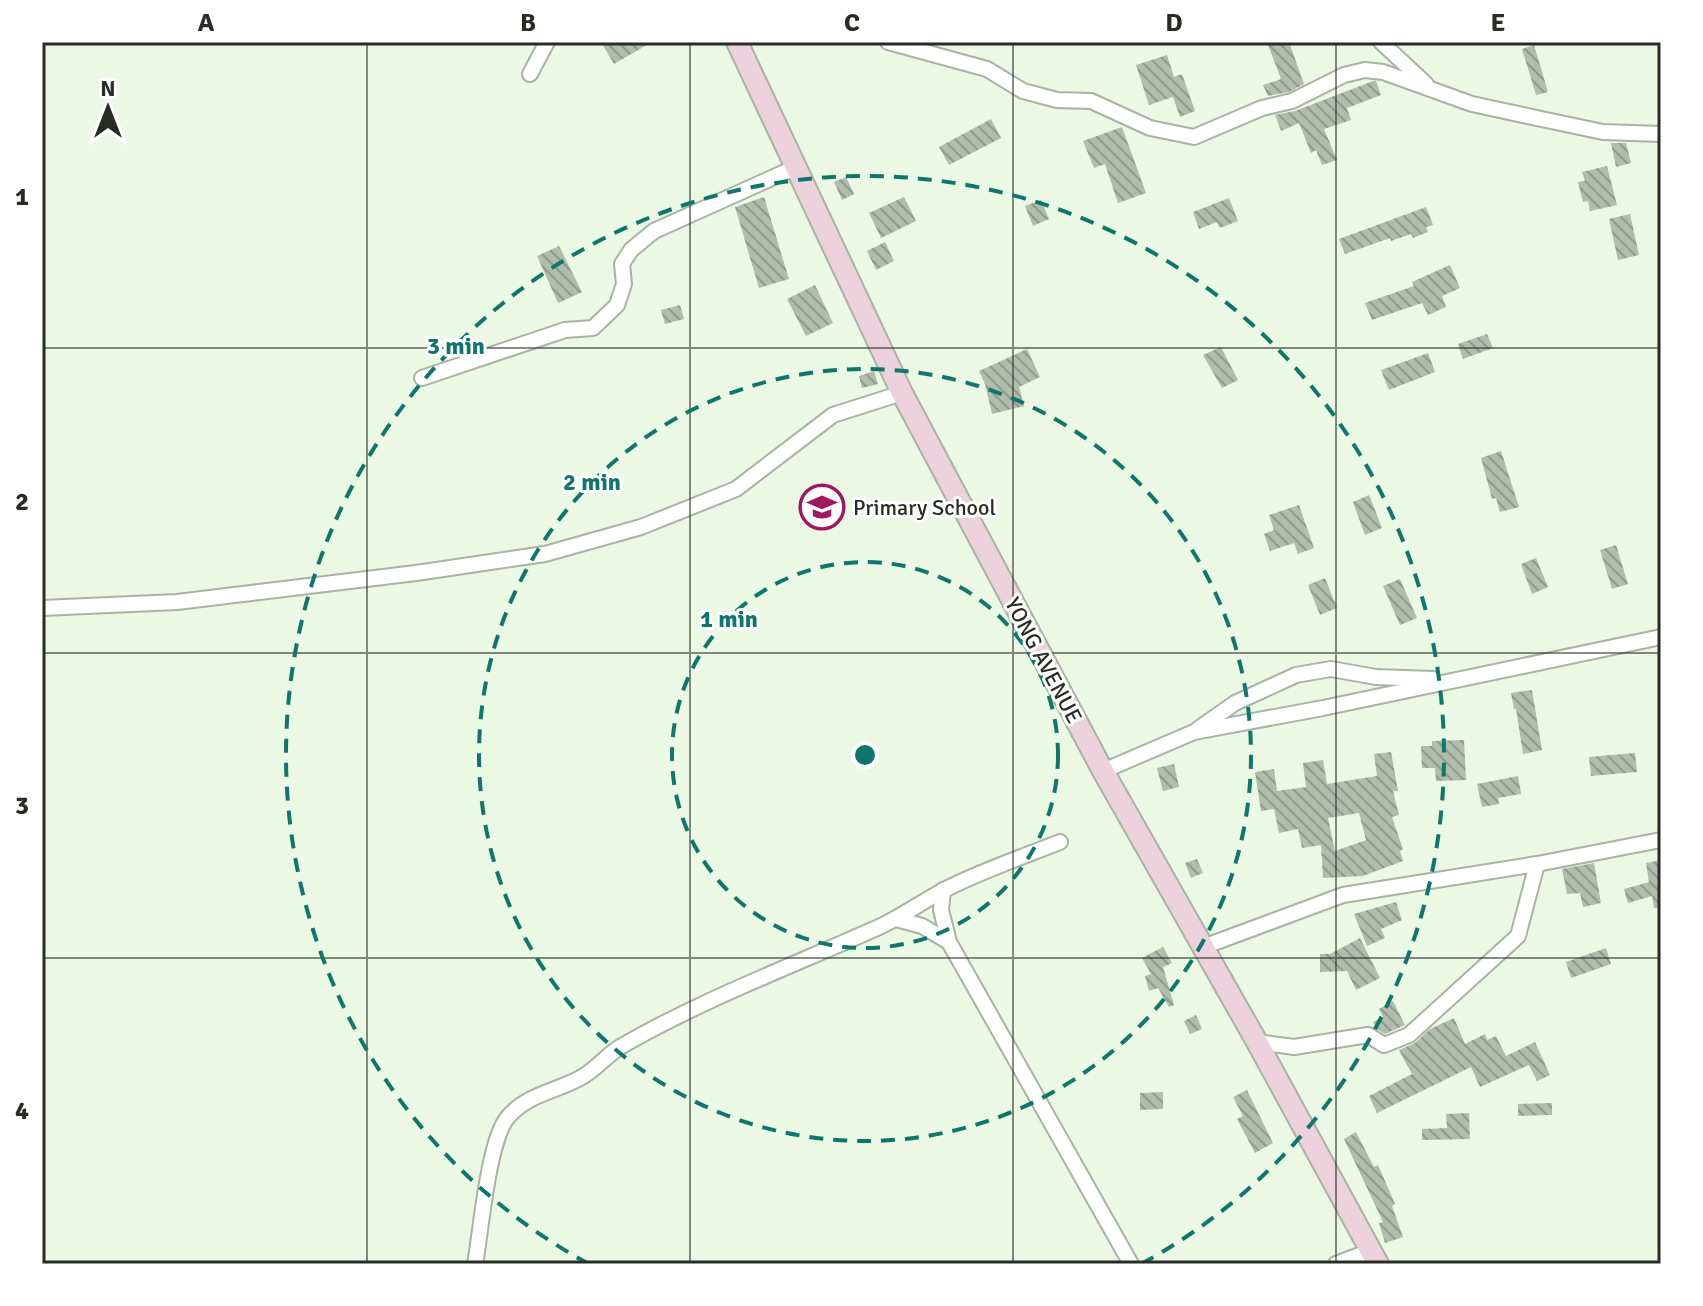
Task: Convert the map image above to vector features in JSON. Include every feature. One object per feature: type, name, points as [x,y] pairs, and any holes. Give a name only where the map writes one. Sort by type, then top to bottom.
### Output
[{"type":"street","points":[[530,74],[547,42]]},
{"type":"street","name":"YONG AVENUE","points":[[737,42],[902,393],[1103,771],[1257,1042],[1374,1257]]},
{"type":"street","points":[[888,42],[987,69],[1023,91],[1057,100],[1091,101],[1150,128],[1194,137],[1262,108],[1292,101],[1344,75],[1365,70],[1383,72],[1472,104],[1603,132],[1661,134]]},
{"type":"street","points":[[1381,42],[1432,90]]},
{"type":"street","points":[[422,378],[565,330],[593,328],[617,305],[624,284],[622,264],[642,240],[654,231],[794,168]]},
{"type":"street","points":[[42,608],[177,602],[545,554],[641,527],[736,489],[833,415],[902,393]]},
{"type":"street","points":[[1194,732],[1661,637]]},
{"type":"street","points":[[1103,771],[1194,732],[1235,703],[1296,675],[1331,669],[1376,677],[1453,680]]},
{"type":"street","points":[[1203,947],[1343,895],[1537,864],[1661,840]]},
{"type":"street","points":[[475,1264],[479,1221],[493,1156],[505,1119],[518,1107],[584,1076],[619,1048],[721,994],[896,919],[980,872],[1060,842]]},
{"type":"street","points":[[1257,1042],[1294,1047],[1368,1035],[1384,1045],[1409,1035],[1518,936],[1537,864]]},
{"type":"street","points":[[943,890],[941,910],[949,942],[1131,1264]]},
{"type":"street","points":[[896,919],[922,926],[949,942]]},
{"type":"street","points":[[1336,1264],[1374,1257]]},
{"type":"building","points":[[601,42],[652,42],[614,64]]},
{"type":"building","points":[[1267,42],[1289,42],[1304,84],[1289,92],[1268,96],[1263,85],[1281,79]]},
{"type":"building","points":[[1534,45],[1548,92],[1536,95],[1522,49]]},
{"type":"building","points":[[1167,55],[1174,77],[1182,74],[1195,111],[1180,117],[1173,97],[1149,105],[1136,65]]},
{"type":"building","points":[[1376,81],[1381,95],[1347,108],[1351,120],[1324,129],[1337,160],[1322,165],[1316,150],[1311,153],[1299,123],[1281,131],[1275,115],[1295,111]]},
{"type":"building","points":[[991,119],[1001,138],[949,165],[939,147]]},
{"type":"building","points":[[1122,127],[1146,193],[1118,203],[1105,164],[1094,168],[1083,141]]},
{"type":"building","points":[[1611,143],[1626,143],[1631,163],[1616,167]]},
{"type":"building","points":[[1607,166],[1617,205],[1590,211],[1588,201],[1583,202],[1578,182],[1585,181],[1582,172]]},
{"type":"building","points":[[846,177],[854,194],[842,200],[834,182]]},
{"type":"building","points":[[764,197],[789,279],[759,288],[735,207]]},
{"type":"building","points":[[904,197],[916,221],[881,238],[869,213]]},
{"type":"building","points":[[1229,198],[1238,221],[1220,228],[1217,222],[1199,229],[1193,212]]},
{"type":"building","points":[[1041,200],[1049,219],[1033,226],[1025,206]]},
{"type":"building","points":[[1426,207],[1433,225],[1426,227],[1428,232],[1413,238],[1411,234],[1391,241],[1390,238],[1345,254],[1339,239]]},
{"type":"building","points":[[1630,214],[1639,255],[1618,260],[1609,219]]},
{"type":"building","points":[[885,242],[894,261],[876,270],[867,251]]},
{"type":"building","points":[[559,246],[582,292],[558,303],[537,256]]},
{"type":"building","points":[[1450,265],[1460,288],[1442,296],[1446,307],[1428,315],[1422,303],[1372,320],[1365,303],[1414,286],[1412,282]]},
{"type":"building","points":[[815,285],[833,323],[806,336],[787,299]]},
{"type":"building","points":[[680,305],[684,319],[665,324],[661,310]]},
{"type":"building","points":[[1487,334],[1493,348],[1463,359],[1458,344]]},
{"type":"building","points":[[1221,347],[1238,380],[1222,388],[1203,355]]},
{"type":"building","points":[[1027,349],[1040,377],[1019,387],[1024,406],[992,414],[979,371]]},
{"type":"building","points":[[1428,353],[1435,372],[1389,390],[1381,370]]},
{"type":"building","points":[[874,371],[878,384],[862,388],[859,376]]},
{"type":"building","points":[[1501,451],[1519,507],[1500,512],[1496,498],[1492,499],[1481,458]]},
{"type":"building","points":[[1369,495],[1382,528],[1365,535],[1353,502]]},
{"type":"building","points":[[1299,505],[1314,548],[1298,554],[1294,543],[1270,551],[1264,534],[1274,530],[1269,515]]},
{"type":"building","points":[[1616,545],[1628,584],[1612,589],[1600,550]]},
{"type":"building","points":[[1536,558],[1548,587],[1532,594],[1521,564]]},
{"type":"building","points":[[1325,578],[1337,608],[1320,615],[1308,585]]},
{"type":"building","points":[[1400,579],[1417,618],[1400,625],[1383,586]]},
{"type":"building","points":[[1532,690],[1542,750],[1523,754],[1511,693]]},
{"type":"building","points":[[1464,740],[1466,780],[1436,781],[1435,768],[1422,768],[1421,746],[1432,746],[1432,741]]},
{"type":"building","points":[[1391,752],[1398,791],[1393,791],[1399,815],[1392,817],[1403,849],[1400,851],[1403,861],[1363,876],[1323,878],[1321,845],[1302,848],[1298,829],[1279,833],[1274,809],[1261,811],[1255,772],[1274,769],[1277,791],[1306,787],[1303,763],[1323,760],[1327,784],[1377,776],[1374,754]],"holes":[[[1359,813],[1366,840],[1335,851],[1328,818]]]},
{"type":"building","points":[[1635,753],[1637,772],[1591,776],[1589,757]]},
{"type":"building","points":[[1174,764],[1179,787],[1163,791],[1157,768]]},
{"type":"building","points":[[1518,776],[1521,794],[1498,798],[1499,804],[1482,807],[1477,784]]},
{"type":"building","points":[[1197,859],[1203,873],[1191,878],[1185,863]]},
{"type":"building","points":[[1661,860],[1661,908],[1654,908],[1652,896],[1628,903],[1624,889],[1649,882],[1646,863]]},
{"type":"building","points":[[1594,863],[1601,903],[1583,907],[1580,893],[1567,894],[1562,869]]},
{"type":"building","points":[[1396,902],[1402,920],[1381,929],[1385,938],[1367,946],[1354,914]]},
{"type":"building","points":[[1360,938],[1380,978],[1356,990],[1347,971],[1320,972],[1320,954],[1330,954]]},
{"type":"building","points":[[1163,947],[1172,963],[1163,967],[1174,1005],[1169,1007],[1158,988],[1149,991],[1145,976],[1151,974],[1142,958]]},
{"type":"building","points":[[1606,948],[1611,964],[1571,978],[1566,962]]},
{"type":"building","points":[[1393,1001],[1405,1025],[1385,1034],[1373,1022],[1383,1017],[1379,1009]]},
{"type":"building","points":[[1196,1015],[1202,1029],[1190,1034],[1184,1021]]},
{"type":"building","points":[[1454,1018],[1465,1044],[1485,1034],[1487,1040],[1496,1036],[1506,1056],[1535,1042],[1550,1075],[1537,1081],[1529,1065],[1480,1087],[1471,1067],[1377,1113],[1369,1096],[1412,1074],[1399,1050],[1415,1043],[1430,1029]]},
{"type":"building","points":[[1247,1090],[1273,1143],[1255,1153],[1237,1119],[1243,1116],[1233,1097]]},
{"type":"building","points":[[1163,1092],[1163,1109],[1140,1110],[1140,1093]]},
{"type":"building","points":[[1552,1103],[1552,1115],[1518,1116],[1518,1104]]},
{"type":"building","points":[[1469,1113],[1470,1139],[1422,1140],[1422,1129],[1447,1128],[1446,1114]]},
{"type":"building","points":[[1356,1132],[1374,1167],[1378,1165],[1395,1204],[1392,1206],[1403,1237],[1385,1243],[1379,1223],[1383,1222],[1344,1139]]},
{"type":"place","name":"Primary School","points":[[822,507]]}]
